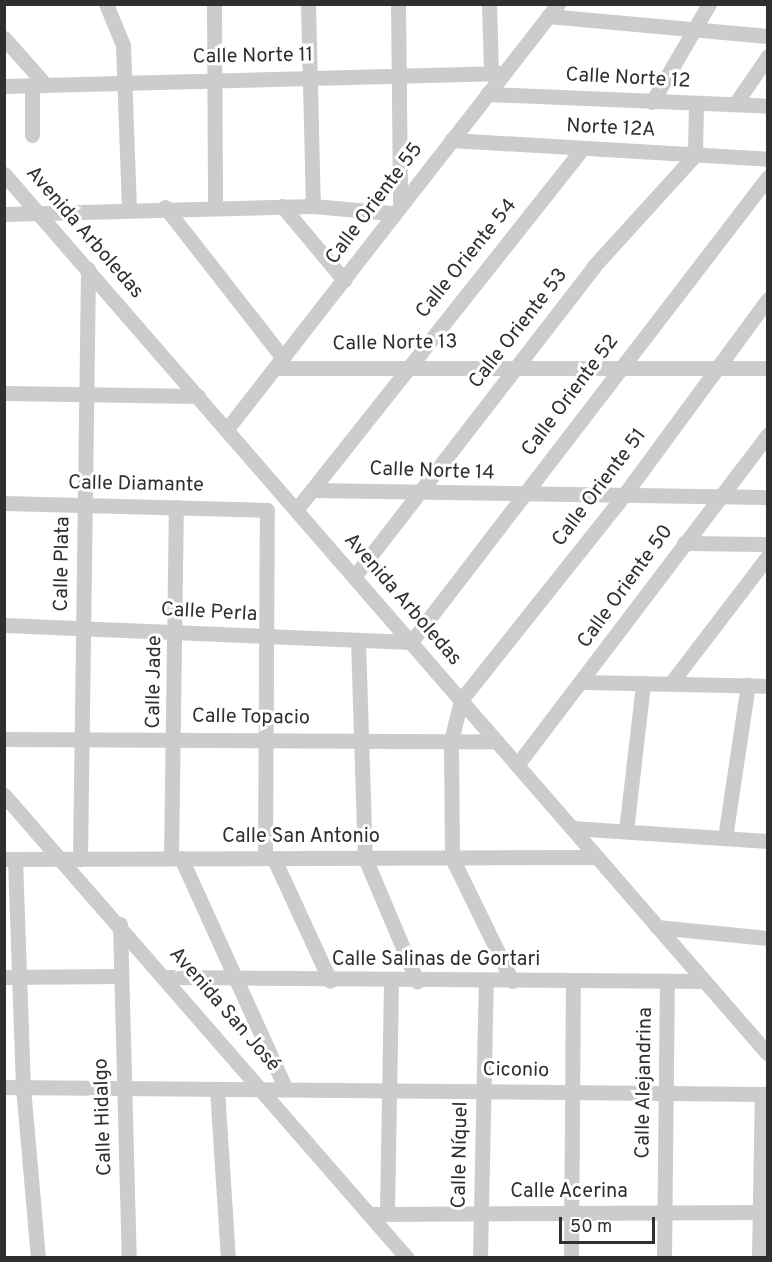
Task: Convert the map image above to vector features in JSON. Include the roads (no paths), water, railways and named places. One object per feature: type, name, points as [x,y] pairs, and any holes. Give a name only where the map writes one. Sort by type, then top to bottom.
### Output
[{"type":"street","points":[[106,4],[119,26],[124,81],[129,208]]},
{"type":"street","points":[[214,4],[215,207]]},
{"type":"street","points":[[308,4],[314,206]]},
{"type":"street","points":[[4,214],[165,207],[396,208],[400,74],[398,4]]},
{"type":"street","points":[[489,4],[497,73]]},
{"type":"street","points":[[652,102],[690,32],[709,4]]},
{"type":"street","points":[[553,10],[690,32],[768,36]]},
{"type":"street","name":"Calle Oriente 55","points":[[226,429],[344,280],[396,208],[488,94],[497,73],[553,10]]},
{"type":"street","points":[[4,38],[37,83],[32,135]]},
{"type":"street","points":[[735,104],[768,56]]},
{"type":"street","name":"Calle Norte 11","points":[[4,86],[37,83],[497,73]]},
{"type":"street","name":"Calle Norte 12","points":[[488,94],[768,106]]},
{"type":"street","points":[[695,155],[696,104]]},
{"type":"street","name":"Norte 12A","points":[[451,140],[768,159]]},
{"type":"street","name":"Calle Oriente 54","points":[[296,510],[409,364],[583,148]]},
{"type":"street","name":"Calle Oriente 53","points":[[354,577],[594,266],[695,155]]},
{"type":"street","name":"Avenida Arboledas","points":[[4,174],[704,981],[766,1048]]},
{"type":"street","name":"Calle Oriente 52","points":[[411,642],[620,366],[768,177]]},
{"type":"street","points":[[282,206],[344,280]]},
{"type":"street","points":[[165,207],[279,363]]},
{"type":"street","name":"Calle Plata","points":[[80,859],[85,505],[84,396],[88,270]]},
{"type":"street","name":"Calle Oriente 51","points":[[461,700],[624,495],[715,366],[768,299]]},
{"type":"street","name":"Calle Norte 13","points":[[279,363],[768,368]]},
{"type":"street","points":[[4,393],[198,396]]},
{"type":"street","name":"Calle Oriente 50","points":[[517,765],[583,682],[684,543],[768,434]]},
{"type":"street","name":"Calle Norte 14","points":[[312,490],[522,495],[768,496]]},
{"type":"street","points":[[283,495],[267,510],[266,740],[270,858],[330,981]]},
{"type":"street","name":"Calle Diamante","points":[[4,503],[267,510]]},
{"type":"street","name":"Calle Jade","points":[[176,507],[178,632],[175,738],[176,858],[236,977],[286,1089]]},
{"type":"street","points":[[684,543],[768,544]]},
{"type":"street","points":[[671,683],[768,556]]},
{"type":"street","name":"Calle Perla","points":[[4,625],[411,642]]},
{"type":"street","points":[[358,640],[364,858],[417,981]]},
{"type":"street","points":[[583,682],[766,684]]},
{"type":"street","points":[[626,831],[643,682]]},
{"type":"street","points":[[725,838],[748,685]]},
{"type":"street","points":[[461,700],[451,741],[452,858],[512,981]]},
{"type":"street","name":"Calle Topacio","points":[[4,739],[82,737],[497,742]]},
{"type":"street","name":"Avenida San José","points":[[4,795],[168,977],[407,1257]]},
{"type":"street","points":[[572,828],[768,841]]},
{"type":"street","name":"Calle San Antonio","points":[[10,859],[597,857]]},
{"type":"street","points":[[10,859],[12,977],[38,1257]]},
{"type":"street","name":"Calle Hidalgo","points":[[120,924],[129,1257]]},
{"type":"street","points":[[657,927],[768,938]]},
{"type":"street","points":[[12,977],[120,976]]},
{"type":"street","name":"Calle Salinas de Gortari","points":[[168,977],[330,981],[704,981]]},
{"type":"street","points":[[387,1212],[391,981]]},
{"type":"street","name":"Calle Níquel","points":[[480,1257],[486,981]]},
{"type":"street","points":[[571,1257],[573,981]]},
{"type":"street","name":"Calle Alejandrina","points":[[664,1257],[667,981]]},
{"type":"street","name":"Ciconio","points":[[4,1087],[765,1094]]},
{"type":"street","points":[[217,1089],[228,1257]]},
{"type":"street","points":[[759,1257],[764,1212],[765,1094]]},
{"type":"street","name":"Calle Acerina","points":[[370,1214],[387,1212],[764,1212]]}]
